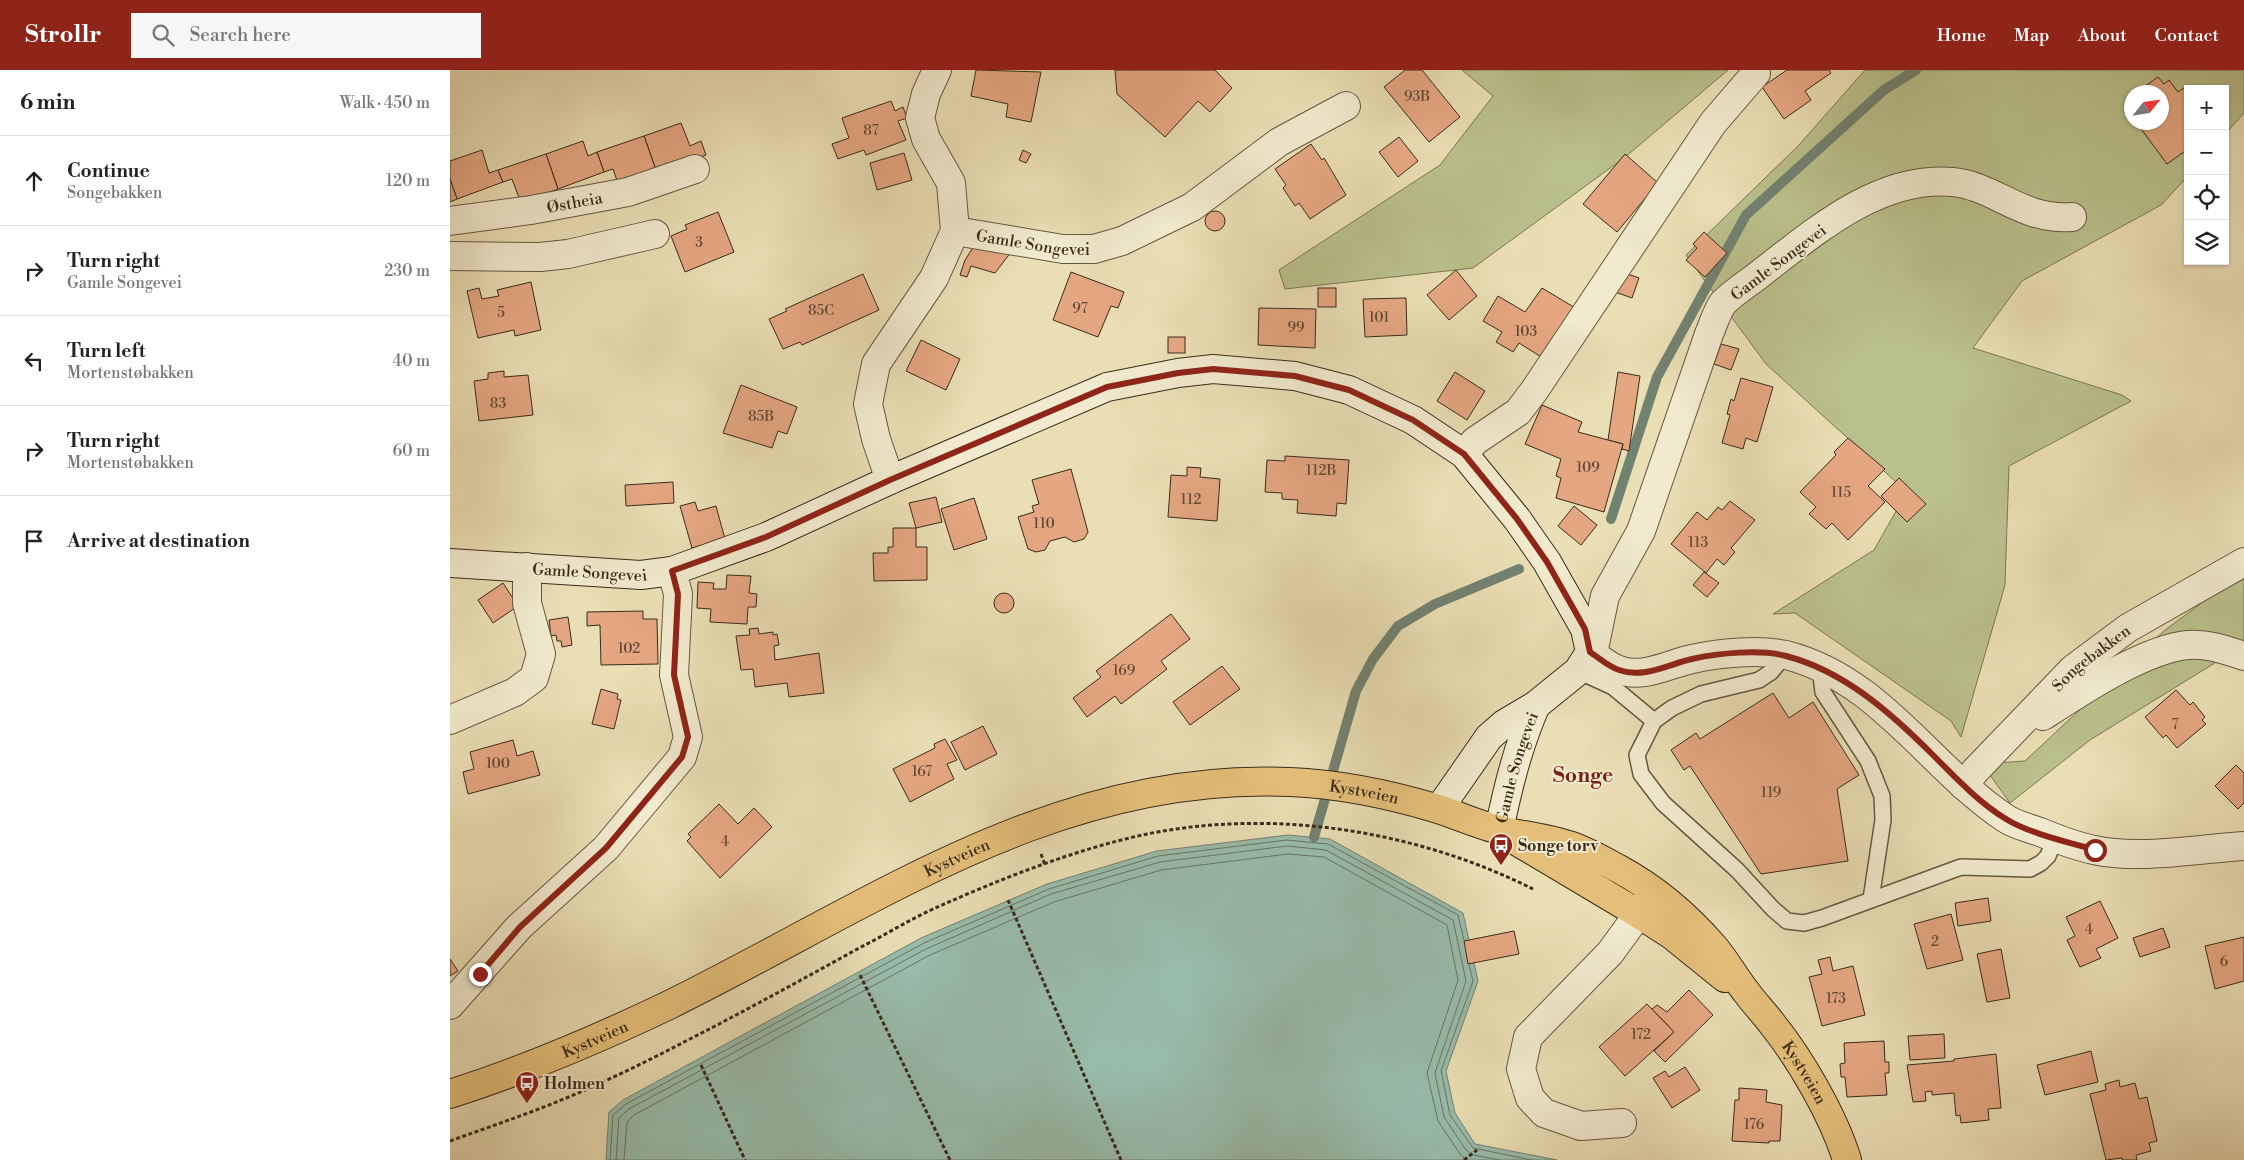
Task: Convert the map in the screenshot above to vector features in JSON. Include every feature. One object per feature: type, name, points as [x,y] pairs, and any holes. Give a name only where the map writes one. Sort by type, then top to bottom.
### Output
[{"type":"main road","name":"Kystveien","points":[[450,1094],[553,1057],[619,1028],[670,1004],[893,887],[1032,825],[1093,805],[1144,792],[1244,782],[1293,782],[1348,788],[1398,797],[1439,809],[1499,830],[1646,903],[1673,936],[1704,963],[1748,994],[1775,1027],[1824,1105],[1847,1160]]},
{"type":"street","points":[[937,70],[926,94],[920,118],[926,139],[951,183],[955,230]]},
{"type":"street","points":[[1464,454],[1475,441],[1518,412],[1534,391],[1713,123],[1756,73]]},
{"type":"street","name":"Gamle Songevei","points":[[890,480],[876,439],[868,404],[876,364],[934,278],[955,230],[1063,249],[1094,248],[1122,242],[1192,207],[1279,142],[1346,106]]},
{"type":"street","name":"Østheia","points":[[450,222],[531,210],[628,192],[695,169]]},
{"type":"street","name":"Gamle Songevei","points":[[1439,809],[1489,737],[1504,724],[1536,705],[1584,662],[1595,644],[1605,596],[1641,531],[1709,334],[1723,304],[1804,240],[1865,201],[1886,192],[1922,183],[1953,182],[1972,187],[2026,211],[2057,218],[2072,217]]},
{"type":"street","points":[[450,256],[540,257],[568,254],[655,234]]},
{"type":"street","name":"Gamle Songevei","points":[[450,563],[641,575],[672,571],[766,537],[890,480],[1107,387],[1178,373],[1213,369],[1295,376],[1349,390],[1413,420],[1464,454],[1517,519],[1547,562],[1585,629],[1584,662]]},
{"type":"street","name":"Songebakken","points":[[1964,786],[2073,669],[2128,628],[2244,562]]},
{"type":"street","points":[[450,720],[515,692],[534,678],[541,654],[527,603],[527,568]]},
{"type":"street","points":[[450,1005],[520,927],[606,848],[682,757],[688,737],[674,675],[678,594],[672,571]]},
{"type":"street","points":[[2022,722],[2042,716],[2088,687],[2162,650],[2188,645],[2206,646],[2244,656]]},
{"type":"street","points":[[1584,662],[1619,670],[1649,672],[1692,659],[1734,652],[1785,655],[1820,668],[1848,683],[1887,711],[1964,786],[2006,819],[2055,838],[2095,850],[2131,854],[2244,846]]},
{"type":"street","name":"Gamle Songevei","points":[[1499,830],[1517,754],[1536,705]]},
{"type":"street","points":[[1622,1123],[1581,1126],[1544,1113],[1530,1098],[1521,1069],[1528,1037],[1610,953],[1646,903]]},
{"type":"lane","points":[[1785,655],[1771,672],[1759,680],[1701,694],[1672,708],[1654,722],[1637,755],[1641,774],[1663,803],[1737,870],[1773,910],[1787,920],[1804,923],[1822,918],[1961,867],[2030,869],[2041,863],[2048,856],[2055,838]]},
{"type":"lane","points":[[1584,662],[1654,722]]},
{"type":"lane","points":[[1820,668],[1823,692],[1868,761],[1882,796],[1883,820],[1871,899]]},
{"type":"path","points":[[450,1141],[550,1105],[628,1069],[685,1041],[930,910],[1015,874],[1103,845],[1148,834],[1234,824],[1278,824],[1348,831]]},
{"type":"path","points":[[1008,900],[1121,1160]]},
{"type":"path","points":[[860,975],[950,1160]]},
{"type":"path","points":[[701,1065],[745,1160]]},
{"type":"path","points":[[1464,1160],[1477,1150]]},
{"type":"green space","points":[[1462,70],[1728,70],[1624,158],[1473,268],[1285,289],[1279,270],[1440,165],[1493,96]]},
{"type":"green space","points":[[1865,70],[2244,70],[2244,113],[2229,130],[2229,85],[2184,85],[2184,180],[2161,205],[2022,281],[1973,348],[2122,395],[2131,401],[2009,466],[2005,585],[1961,737],[1951,721],[1795,613],[1773,614],[1874,550],[1907,492],[1766,364],[1686,255],[1799,145]]},
{"type":"green space","points":[[2244,572],[2244,645],[2090,740],[2010,803],[1982,764],[2025,761],[2165,630]]},
{"type":"water","points":[[1288,835],[1330,839],[1463,913],[1478,981],[1446,1071],[1455,1113],[1475,1144],[1557,1160],[606,1160],[609,1112],[623,1100],[921,938],[1047,884],[1157,851]]},
{"type":"building","points":[[976,70],[1041,72],[1031,122],[1006,117],[1008,104],[971,96]]},
{"type":"building","points":[[1115,70],[1215,70],[1232,88],[1210,112],[1198,101],[1165,137],[1117,94]]},
{"type":"building","points":[[1405,70],[1422,70],[1460,117],[1429,142],[1384,87]]},
{"type":"building","points":[[1787,70],[1829,70],[1831,73],[1805,91],[1811,100],[1784,119],[1762,87]]},
{"type":"building","points":[[2158,77],[2164,84],[2169,80],[2178,92],[2184,88],[2184,152],[2167,164],[2142,130],[2169,130],[2169,85],[2147,85]]},
{"type":"building","points":[[891,101],[895,111],[903,107],[907,118],[898,121],[906,140],[866,155],[864,150],[838,159],[832,144],[849,138],[842,118]]},
{"type":"building","points":[[681,123],[690,146],[701,141],[706,155],[657,173],[644,136]]},
{"type":"building","points":[[644,136],[657,173],[619,186],[613,169],[604,172],[597,152]]},
{"type":"building","points":[[1399,137],[1418,161],[1398,177],[1379,152]]},
{"type":"building","points":[[583,141],[588,156],[597,152],[604,172],[558,189],[546,154]]},
{"type":"building","points":[[1311,144],[1322,160],[1324,158],[1346,195],[1310,219],[1299,203],[1295,206],[1283,188],[1286,185],[1275,169]]},
{"type":"building","points":[[482,150],[489,173],[498,170],[503,182],[457,199],[450,179],[450,161]]},
{"type":"building","points":[[1023,150],[1031,154],[1026,163],[1019,160]]},
{"type":"building","points":[[904,153],[912,180],[877,190],[870,163]]},
{"type":"building","points":[[546,154],[558,189],[521,203],[512,179],[503,182],[498,170]]},
{"type":"building","points":[[1625,154],[1658,183],[1617,232],[1583,204]]},
{"type":"building","points":[[450,179],[457,199],[450,202]]},
{"type":"building","points":[[1215,211],[1222,214],[1225,221],[1222,228],[1215,231],[1208,228],[1205,221],[1208,214]]},
{"type":"building","points":[[718,212],[734,252],[685,272],[671,236],[687,229],[685,225]]},
{"type":"building","points":[[1704,232],[1727,253],[1705,277],[1686,260],[1697,248],[1693,244]]},
{"type":"building","points":[[974,246],[1011,252],[995,273],[971,266],[967,277],[960,275],[965,260]]},
{"type":"building","points":[[1456,270],[1477,296],[1449,320],[1427,295]]},
{"type":"building","points":[[1071,272],[1124,292],[1118,308],[1111,306],[1098,337],[1053,320]]},
{"type":"building","points":[[1622,272],[1639,278],[1632,298],[1615,292]]},
{"type":"building","points":[[863,274],[879,310],[802,345],[800,342],[783,349],[769,319],[787,311],[785,309]]},
{"type":"building","points":[[531,282],[541,330],[515,336],[514,330],[478,338],[467,291],[479,288],[482,299],[499,296],[497,290]]},
{"type":"building","points":[[1318,288],[1336,288],[1336,307],[1318,307]]},
{"type":"building","points":[[1542,288],[1577,309],[1546,360],[1519,343],[1513,352],[1496,342],[1502,332],[1483,321],[1498,296],[1525,312]]},
{"type":"building","points":[[1406,298],[1407,335],[1365,337],[1363,299]]},
{"type":"building","points":[[1259,308],[1316,309],[1315,348],[1258,345]]},
{"type":"building","points":[[1168,337],[1185,337],[1185,353],[1168,353]]},
{"type":"building","points":[[921,340],[960,359],[946,390],[906,371]]},
{"type":"building","points":[[1721,344],[1739,349],[1731,370],[1714,364]]},
{"type":"building","points":[[504,371],[504,377],[528,375],[533,415],[479,421],[474,381],[488,379],[488,373]]},
{"type":"building","points":[[1455,372],[1485,391],[1467,420],[1437,401]]},
{"type":"building","points":[[1618,372],[1640,376],[1629,451],[1622,449],[1623,444],[1608,440]]},
{"type":"building","points":[[1741,378],[1773,387],[1757,442],[1746,438],[1743,449],[1722,443],[1730,415],[1727,414],[1731,399],[1734,401]]},
{"type":"building","points":[[741,385],[797,407],[787,434],[778,431],[772,448],[723,433]]},
{"type":"building","points":[[1542,405],[1582,422],[1578,432],[1623,444],[1604,512],[1556,498],[1561,478],[1556,476],[1561,459],[1525,444]]},
{"type":"building","points":[[1848,438],[1885,469],[1868,486],[1885,502],[1848,540],[1832,523],[1826,529],[1809,514],[1816,507],[1800,492],[1836,455],[1834,452]]},
{"type":"building","points":[[1285,456],[1349,460],[1346,504],[1337,503],[1336,516],[1297,513],[1298,500],[1282,499],[1282,493],[1265,492],[1267,460],[1285,461]]},
{"type":"building","points":[[1187,467],[1201,468],[1200,477],[1220,479],[1217,521],[1168,517],[1171,475],[1187,476]]},
{"type":"building","points":[[1071,469],[1088,532],[1084,539],[1074,542],[1065,537],[1050,541],[1045,550],[1036,552],[1028,549],[1018,517],[1034,512],[1032,506],[1039,504],[1032,480]]},
{"type":"building","points":[[1899,478],[1926,504],[1907,522],[1881,496]]},
{"type":"building","points":[[673,482],[674,503],[626,506],[625,485]]},
{"type":"building","points":[[936,497],[942,522],[916,528],[909,503]]},
{"type":"building","points":[[974,498],[987,539],[954,550],[941,509]]},
{"type":"building","points":[[1730,501],[1755,520],[1731,548],[1735,552],[1724,565],[1717,559],[1706,573],[1671,544],[1697,512],[1707,520],[1718,507],[1722,510]]},
{"type":"building","points":[[695,502],[698,511],[716,506],[725,539],[692,548],[680,506]]},
{"type":"building","points":[[1574,506],[1597,525],[1581,545],[1558,526]]},
{"type":"building","points":[[893,528],[916,528],[916,547],[927,547],[927,580],[874,581],[873,553],[888,553],[888,547],[893,547]]},
{"type":"building","points":[[1704,572],[1719,583],[1707,597],[1693,585]]},
{"type":"building","points":[[727,575],[751,576],[749,593],[757,594],[756,607],[748,607],[747,624],[710,622],[711,609],[697,608],[698,582],[714,583],[713,589],[726,589]]},
{"type":"building","points":[[503,583],[518,606],[493,623],[478,600]]},
{"type":"building","points":[[1004,593],[1011,596],[1014,603],[1011,610],[1004,613],[997,610],[994,603],[997,596]]},
{"type":"building","points":[[643,611],[643,619],[657,619],[658,664],[601,665],[600,625],[587,626],[587,612]]},
{"type":"building","points":[[1171,614],[1190,639],[1161,661],[1167,669],[1121,704],[1115,696],[1087,717],[1073,698],[1101,677],[1096,671]]},
{"type":"building","points":[[568,617],[572,645],[562,647],[561,641],[557,641],[556,635],[551,636],[549,620]]},
{"type":"building","points":[[758,628],[759,634],[773,632],[773,635],[777,634],[779,645],[774,646],[775,660],[819,653],[824,693],[789,697],[787,683],[755,687],[753,669],[741,670],[736,636],[750,635],[749,629]]},
{"type":"building","points":[[1222,666],[1240,689],[1190,725],[1173,702]]},
{"type":"building","points":[[601,689],[618,694],[617,699],[621,700],[614,729],[592,724]]},
{"type":"building","points":[[2176,690],[2190,705],[2193,702],[2205,717],[2202,720],[2206,724],[2177,748],[2166,735],[2163,738],[2145,717]]},
{"type":"building","points":[[1773,693],[1789,718],[1813,702],[1859,775],[1837,789],[1848,861],[1761,874],[1690,766],[1684,770],[1671,750],[1696,733],[1700,739]]},
{"type":"building","points":[[983,726],[997,754],[965,770],[951,742]]},
{"type":"building","points":[[945,739],[957,760],[947,764],[954,779],[910,802],[893,769],[935,748],[934,744]]},
{"type":"building","points":[[513,740],[517,756],[533,751],[540,775],[468,794],[463,772],[474,769],[470,752]]},
{"type":"building","points":[[2236,765],[2244,773],[2244,803],[2238,809],[2215,786]]},
{"type":"building","points":[[719,804],[738,824],[754,808],[772,827],[720,878],[687,841],[691,837],[688,834]]},
{"type":"building","points":[[1988,898],[1991,921],[1958,926],[1955,903]]},
{"type":"building","points":[[2100,901],[2118,938],[2096,949],[2101,958],[2080,967],[2067,940],[2075,936],[2066,917]]},
{"type":"building","points":[[1951,914],[1963,960],[1927,969],[1914,924]]},
{"type":"building","points":[[2163,928],[2170,947],[2140,957],[2133,938]]},
{"type":"building","points":[[1514,931],[1519,954],[1468,964],[1464,941]]},
{"type":"building","points":[[2244,937],[2244,981],[2215,989],[2205,946]]},
{"type":"building","points":[[2001,949],[2010,998],[1987,1002],[1977,954]]},
{"type":"building","points":[[1830,957],[1833,971],[1853,966],[1865,1015],[1822,1026],[1809,977],[1822,974],[1818,960]]},
{"type":"building","points":[[450,959],[458,971],[450,976]]},
{"type":"building","points":[[1689,990],[1713,1015],[1665,1062],[1654,1051],[1674,1032],[1652,1009],[1657,1005],[1667,1012]]},
{"type":"building","points":[[1647,1004],[1674,1032],[1625,1076],[1599,1047]]},
{"type":"building","points":[[1944,1034],[1945,1058],[1910,1060],[1908,1036]]},
{"type":"building","points":[[1884,1041],[1885,1062],[1889,1062],[1889,1073],[1885,1073],[1887,1095],[1847,1097],[1845,1077],[1841,1077],[1840,1064],[1845,1063],[1844,1043]]},
{"type":"building","points":[[2091,1051],[2098,1082],[2045,1095],[2037,1065]]},
{"type":"building","points":[[1996,1054],[2001,1108],[1988,1109],[1989,1120],[1961,1123],[1960,1115],[1956,1116],[1954,1093],[1932,1095],[1932,1091],[1925,1092],[1926,1101],[1913,1102],[1907,1065],[1954,1061],[1954,1059]]},
{"type":"building","points":[[1685,1067],[1700,1090],[1672,1108],[1653,1078],[1665,1071],[1669,1077]]},
{"type":"building","points":[[2119,1080],[2120,1087],[2135,1083],[2139,1099],[2147,1097],[2157,1141],[2149,1143],[2151,1151],[2136,1155],[2137,1160],[2122,1160],[2122,1158],[2106,1160],[2090,1094],[2106,1090],[2105,1084]]},
{"type":"building","points":[[1739,1088],[1767,1090],[1766,1102],[1782,1105],[1780,1141],[1769,1141],[1769,1143],[1732,1141],[1735,1100],[1739,1100]]},
{"type":"waterway","points":[[1611,519],[1657,377],[1746,215],[1884,90],[1916,70]]},
{"type":"waterway","points":[[1314,837],[1356,691],[1373,659],[1398,626],[1435,604],[1519,569]]},
{"type":"place","name":"Songe torv","points":[[1501,866]]},
{"type":"place","name":"Holmen","points":[[527,1104]]},
{"type":"district","name":"Songe","points":[[1583,775]]},
{"type":"route","points":[[480,974],[520,927],[606,848],[682,757],[688,737],[674,675],[678,594],[672,571],[766,537],[890,480],[1107,387],[1178,373],[1213,369],[1295,376],[1349,390],[1413,420],[1464,454],[1517,519],[1547,562],[1585,629],[1590,652],[1619,670],[1649,672],[1692,659],[1734,652],[1785,655],[1820,668],[1848,683],[1887,711],[1964,786],[2006,819],[2055,838],[2095,850]]}]
